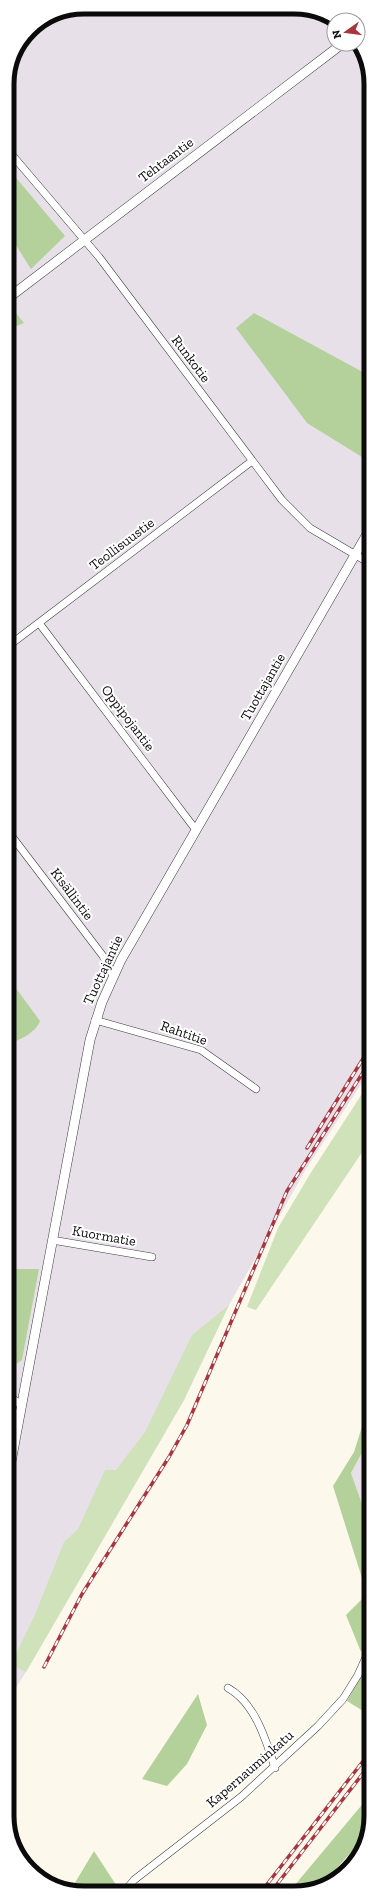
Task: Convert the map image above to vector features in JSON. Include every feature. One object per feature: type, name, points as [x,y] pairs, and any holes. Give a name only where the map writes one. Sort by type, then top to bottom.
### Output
[{"type":"street","name":"Tehtaantie","points":[[14,294],[332,52]]},
{"type":"street","name":"Runkotie","points":[[14,157],[85,240],[252,461],[294,514],[310,528],[364,560]]},
{"type":"street","name":"Teollisuustie","points":[[14,642],[252,461]]},
{"type":"street","name":"Tuottajantie","points":[[14,1447],[52,1240],[95,1020],[113,974],[364,540]]},
{"type":"street","name":"Oppipojantie","points":[[39,623],[196,830]]},
{"type":"street","name":"Kisällintie","points":[[14,839],[103,956],[113,974]]},
{"type":"street","name":"Rahtitie","points":[[95,1020],[201,1050],[256,1089]]},
{"type":"street","name":"Kuormatie","points":[[52,1240],[152,1257]]},
{"type":"street","points":[[14,1399],[22,1406]]},
{"type":"street","name":"Kapernauminkatu","points":[[129,1886],[134,1880],[241,1797],[275,1768],[344,1699],[364,1662]]},
{"type":"street","points":[[228,1688],[237,1694],[248,1705],[264,1738],[275,1768]]},
{"type":"shaded area","points":[[75,15],[308,15],[326,22],[326,52],[356,52],[362,66],[364,84],[364,1080],[306,1169],[229,1305],[184,1400],[14,1691],[14,79],[16,66],[28,41],[38,31],[49,23],[61,18]]},
{"type":"shaded area","points":[[364,1449],[364,1509],[351,1473]]},
{"type":"green space","points":[[14,175],[65,236],[31,269],[14,242]]},
{"type":"green space","points":[[14,310],[24,323],[14,327]]},
{"type":"green space","points":[[254,313],[364,373],[364,458],[307,423],[236,328]]},
{"type":"green space","points":[[14,986],[40,1021],[38,1026],[31,1033],[14,1042]]},
{"type":"green space","points":[[364,1091],[364,1149],[256,1310],[247,1307],[278,1228],[310,1174]]},
{"type":"green space","points":[[14,1269],[39,1269],[22,1360],[14,1366]]},
{"type":"green space","points":[[229,1305],[184,1400],[26,1672],[14,1666],[14,1658],[34,1617],[64,1542],[78,1529],[105,1470],[116,1470],[145,1432],[192,1335]]},
{"type":"green space","points":[[364,1420],[364,1449],[351,1473],[364,1509],[364,1584],[333,1486],[354,1452]]},
{"type":"green space","points":[[364,1597],[364,1644],[361,1652],[346,1615]]},
{"type":"green space","points":[[364,1671],[364,1712],[347,1701]]},
{"type":"green space","points":[[198,1694],[207,1725],[187,1764],[167,1786],[142,1779]]},
{"type":"green space","points":[[364,1802],[364,1821],[358,1844],[328,1877],[317,1882],[294,1886]]},
{"type":"green space","points":[[94,1851],[117,1886],[84,1886],[73,1885]]},
{"type":"railway","points":[[307,1148],[364,1057]]},
{"type":"railway","points":[[44,1667],[82,1594],[169,1457],[187,1425],[287,1191],[364,1071]]},
{"type":"railway","points":[[266,1886],[364,1760]]},
{"type":"railway","points":[[276,1886],[364,1772]]}]
